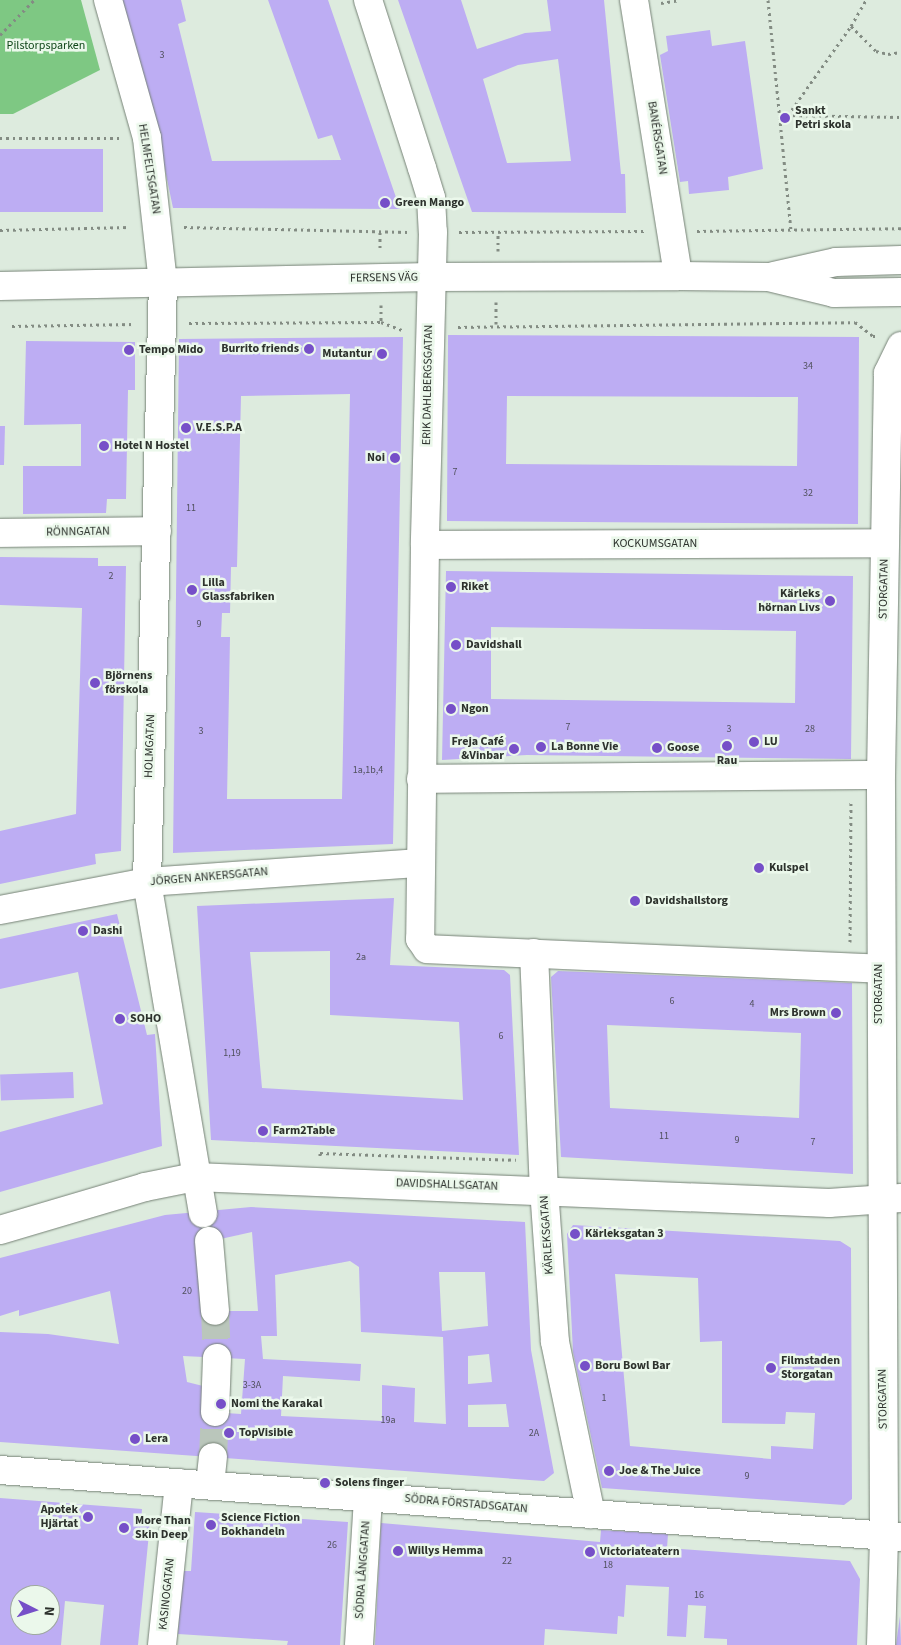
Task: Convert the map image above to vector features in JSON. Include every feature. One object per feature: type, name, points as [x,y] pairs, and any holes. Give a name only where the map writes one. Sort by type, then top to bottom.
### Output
[{"type":"street","name":"HELMFELTSGATAN","points":[[108,0],[147,138],[163,282]]},
{"type":"street","name":"ERIK DAHLBERGSGATAN","points":[[368,0],[422,168],[430,198],[433,232],[421,779]]},
{"type":"street","name":"BANÉRSGATAN","points":[[634,0],[678,276]]},
{"type":"street","name":"FERSENS VÄG","points":[[768,278],[836,262],[901,260]]},
{"type":"street","name":"FERSENS VÄG","points":[[0,286],[431,277],[678,276],[768,278],[834,293],[895,292]]},
{"type":"street","name":"HOLMGATAN","points":[[163,282],[146,882],[195,1177],[203,1213]]},
{"type":"street","name":"STORGATAN","points":[[881,1645],[893,1537],[887,1208],[879,969],[881,775],[891,701],[885,543],[888,373],[901,346]]},
{"type":"street","name":"RÖNNGATAN","points":[[0,533],[157,531]]},
{"type":"street","name":"KOCKUMSGATAN","points":[[425,545],[885,543]]},
{"type":"street","points":[[879,969],[427,949],[420,939],[420,863],[421,779],[881,775]]},
{"type":"street","name":"JÖRGEN ANKERSGATAN","points":[[0,910],[146,882],[420,863]]},
{"type":"street","name":"KÄRLEKSGATAN","points":[[534,953],[544,1189],[555,1342],[591,1514]]},
{"type":"street","name":"DAVIDSHALLSGATAN","points":[[0,1230],[145,1187],[195,1177],[544,1189],[830,1203],[887,1208]]},
{"type":"street","points":[[209,1241],[216,1311]]},
{"type":"street","points":[[215,1412],[217,1358]]},
{"type":"street","points":[[210,1485],[212,1457]]},
{"type":"street","name":"SÖDRA FÖRSTADSGATAN","points":[[0,1470],[368,1496],[893,1537]]},
{"type":"street","name":"KASINOGATAN","points":[[162,1645],[179,1483]]},
{"type":"street","name":"SÖDRA LÅNGGATAN","points":[[359,1645],[368,1496]]},
{"type":"path","points":[[0,35],[34,0]]},
{"type":"path","points":[[768,0],[791,229]]},
{"type":"path","points":[[788,115],[851,26],[866,0]]},
{"type":"path","points":[[851,26],[876,51],[888,54],[901,52]]},
{"type":"path","points":[[780,115],[901,117]]},
{"type":"path","points":[[0,138],[147,138]]},
{"type":"path","points":[[0,230],[158,227],[433,232]]},
{"type":"path","points":[[891,228],[901,228]]},
{"type":"path","points":[[850,967],[851,775]]},
{"type":"path","points":[[320,1157],[320,1153],[517,1160]]},
{"type":"green space","name":"Pilstorpsparken","points":[[0,0],[81,0],[100,70],[13,114],[0,114]]},
{"type":"building","points":[[120,0],[181,0],[186,21],[178,24],[212,161],[341,160],[332,135],[318,139],[268,0],[328,0],[400,209],[173,208],[154,117]]},
{"type":"building","points":[[398,0],[461,0],[477,49],[525,33],[551,31],[547,0],[604,0],[621,174],[625,174],[626,213],[472,212]],"holes":[[[558,59],[571,161],[507,163],[483,79],[518,65]]]},
{"type":"building","points":[[710,30],[712,46],[745,41],[763,169],[728,177],[729,190],[689,194],[688,181],[680,182],[660,55],[668,51],[666,36]]},
{"type":"building","points":[[0,149],[103,149],[103,212],[0,212]]},
{"type":"building","points":[[448,335],[859,337],[858,524],[447,521]],"holes":[[[507,396],[798,397],[797,466],[506,464]]]},
{"type":"building","points":[[403,337],[393,844],[173,853],[179,339]],"holes":[[[350,394],[342,799],[227,799],[230,637],[221,637],[222,613],[230,613],[231,567],[237,567],[241,396]]]},
{"type":"building","name":"Hotel N Hostel","points":[[26,341],[135,342],[135,390],[128,390],[126,499],[107,499],[106,513],[23,514],[23,466],[81,466],[81,424],[24,425]]},
{"type":"building","points":[[0,426],[5,426],[4,465],[0,465]]},
{"type":"building","points":[[0,557],[98,558],[98,566],[126,566],[121,851],[95,854],[96,864],[0,884],[0,831],[76,814],[82,608],[0,605]]},
{"type":"building","points":[[446,571],[853,576],[851,759],[527,755],[442,760]],"holes":[[[491,627],[796,631],[795,703],[491,699]]]},
{"type":"building","points":[[394,898],[390,965],[504,970],[510,975],[519,1155],[211,1140],[197,906]],"holes":[[[330,951],[330,1015],[459,1022],[463,1100],[262,1088],[250,952]]]},
{"type":"building","points":[[117,914],[147,1035],[155,1034],[162,1146],[0,1192],[0,1132],[103,1104],[78,972],[0,989],[0,939]]},
{"type":"building","points":[[558,971],[852,983],[853,1174],[561,1157],[551,977]],"holes":[[[607,1025],[801,1033],[799,1118],[610,1108]]]},
{"type":"building","points":[[73,1072],[74,1098],[1,1101],[0,1075]]},
{"type":"building","points":[[251,1207],[525,1222],[531,1350],[554,1473],[544,1481],[0,1442],[0,1332],[48,1334],[119,1344],[110,1291],[19,1316],[19,1310],[0,1316],[0,1258],[165,1215]],"holes":[[[252,1232],[258,1311],[201,1311],[198,1244]],[[350,1261],[359,1267],[361,1332],[443,1337],[446,1424],[414,1422],[415,1388],[382,1385],[382,1421],[281,1416],[283,1376],[360,1381],[361,1364],[263,1359],[261,1336],[277,1336],[275,1275]],[[439,1272],[485,1272],[488,1326],[442,1331]],[[489,1354],[492,1382],[468,1384],[468,1356]],[[183,1356],[245,1359],[241,1414],[210,1412],[211,1388],[187,1382]],[[506,1404],[509,1427],[468,1427],[468,1405]]]},
{"type":"building","points":[[573,1225],[840,1241],[851,1248],[852,1499],[844,1505],[602,1488],[573,1352],[567,1234]],"holes":[[[615,1274],[698,1278],[700,1342],[722,1341],[722,1423],[785,1424],[786,1412],[815,1413],[813,1449],[771,1446],[771,1459],[630,1446]]]},
{"type":"building","points":[[0,1498],[142,1509],[141,1522],[150,1523],[138,1645],[100,1645],[104,1605],[65,1601],[61,1645],[0,1645]]},
{"type":"building","points":[[195,1512],[348,1522],[340,1645],[287,1645],[288,1641],[178,1634],[182,1571],[191,1571]]},
{"type":"building","points":[[381,1523],[600,1542],[601,1530],[668,1534],[667,1548],[850,1561],[860,1579],[857,1645],[727,1645],[727,1639],[704,1638],[706,1606],[688,1605],[686,1637],[667,1636],[669,1587],[626,1585],[624,1617],[618,1616],[617,1634],[545,1629],[544,1645],[375,1645]]},
{"type":"building","points":[[900,1616],[901,1645],[896,1645]]},
{"type":"tunnel","points":[[215,1311],[217,1358]]},
{"type":"tunnel","points":[[213,1457],[215,1412]]},
{"type":"place","name":"Sankt Petri skola","points":[[785,118]]},
{"type":"place","name":"Green Mango","points":[[385,203]]},
{"type":"place","name":"Burrito friends","points":[[309,349]]},
{"type":"place","name":"Tempo Mido","points":[[129,350]]},
{"type":"place","name":"Mutantur","points":[[382,354]]},
{"type":"place","name":"V.E.S.P.A","points":[[186,428]]},
{"type":"place","name":"Hotel N Hostel","points":[[104,446]]},
{"type":"place","name":"Noi","points":[[395,458]]},
{"type":"place","name":"Riket","points":[[451,587]]},
{"type":"place","name":"Lilla Glassfabriken","points":[[192,590]]},
{"type":"place","name":"Kärleks hörnan Livs","points":[[830,601]]},
{"type":"place","name":"Davidshall","points":[[456,645]]},
{"type":"place","name":"Björnens förskola","points":[[95,683]]},
{"type":"place","name":"Ngon","points":[[451,709]]},
{"type":"place","name":"LU","points":[[754,742]]},
{"type":"place","name":"Rau","points":[[727,746]]},
{"type":"place","name":"La Bonne Vie","points":[[541,747]]},
{"type":"place","name":"Goose","points":[[657,748]]},
{"type":"place","name":"Freja Café &Vinbar","points":[[514,749]]},
{"type":"place","name":"Kulspel","points":[[759,868]]},
{"type":"place","name":"Davidshallstorg","points":[[635,901]]},
{"type":"place","name":"Dashi","points":[[83,931]]},
{"type":"place","name":"Mrs Brown","points":[[836,1013]]},
{"type":"place","name":"SOHO","points":[[120,1019]]},
{"type":"place","name":"Farm2Table","points":[[263,1131]]},
{"type":"place","name":"Kärleksgatan 3","points":[[575,1234]]},
{"type":"place","name":"Boru Bowl Bar","points":[[585,1366]]},
{"type":"place","name":"Filmstaden Storgatan","points":[[771,1368]]},
{"type":"place","name":"Nomi the Karakal","points":[[221,1404]]},
{"type":"place","name":"TopVisible","points":[[229,1433]]},
{"type":"place","name":"Lera","points":[[135,1439]]},
{"type":"place","name":"Joe & The Juice","points":[[609,1471]]},
{"type":"place","name":"Solens finger","points":[[325,1483]]},
{"type":"place","name":"Apotek Hjärtat","points":[[88,1517]]},
{"type":"place","name":"Science Fiction Bokhandeln","points":[[211,1525]]},
{"type":"place","name":"More Than Skin Deep","points":[[124,1528]]},
{"type":"place","name":"Willys Hemma","points":[[398,1551]]},
{"type":"place","name":"Victoriateatern","points":[[590,1552]]}]
